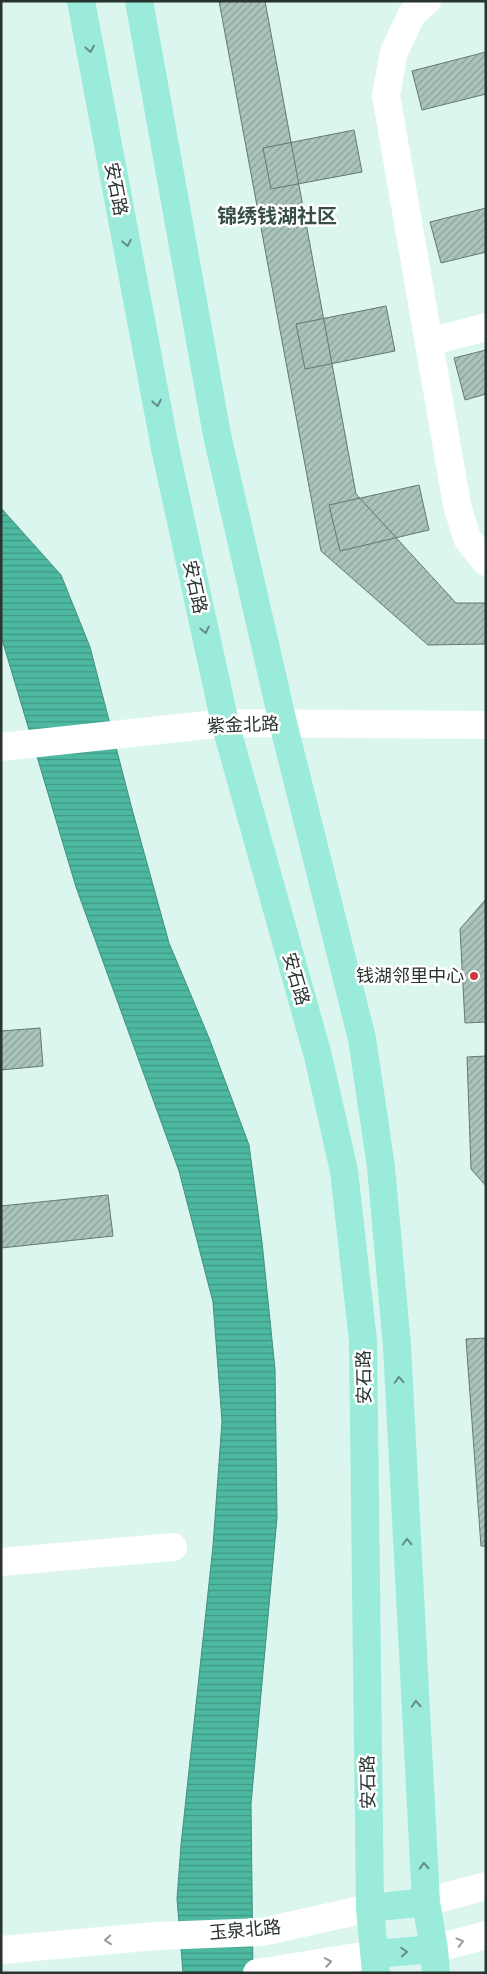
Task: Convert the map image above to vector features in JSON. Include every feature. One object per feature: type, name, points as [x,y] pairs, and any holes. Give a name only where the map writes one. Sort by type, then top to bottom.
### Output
[{"type":"main road","name":"安石路","points":[[81,1],[165,448],[225,723],[318,1056],[344,1171],[363,1341],[370,1908],[375,1963]]},
{"type":"main road","name":"安石路","points":[[139,1],[216,435],[283,723],[362,1039],[381,1167],[397,1346],[426,1902],[435,1961]]},
{"type":"main road","name":"玉泉北路","points":[[370,1908],[426,1902]]},
{"type":"main road","points":[[375,1963],[435,1961]]},
{"type":"street","points":[[427,1],[412,14],[394,52],[386,95],[457,505],[467,538],[486,562]]},
{"type":"street","points":[[429,342],[486,327]]},
{"type":"street","name":"紫金北路","points":[[6,746],[225,723],[486,725]]},
{"type":"street","points":[[1,1562],[172,1547]]},
{"type":"street","name":"玉泉北路","points":[[426,1902],[486,1886]]},
{"type":"street","name":"玉泉北路","points":[[1,1950],[156,1936],[262,1932],[370,1908]]},
{"type":"street","points":[[435,1961],[486,1935]]},
{"type":"street","points":[[258,1973],[375,1963]]},
{"type":"shaded area","points":[[1,508],[61,575],[90,647],[169,943],[209,1038],[249,1145],[262,1242],[275,1369],[277,1518],[251,1804],[253,1973],[183,1973],[177,1899],[213,1546],[222,1421],[213,1302],[179,1171],[76,887],[1,636]]},
{"type":"building","points":[[219,1],[265,1],[356,494],[456,603],[486,603],[486,644],[428,645],[321,551]]},
{"type":"building","points":[[486,52],[486,94],[422,110],[412,71]]},
{"type":"building","points":[[354,130],[362,172],[271,189],[263,148]]},
{"type":"building","points":[[486,208],[486,252],[441,263],[430,222]]},
{"type":"building","points":[[386,306],[395,351],[305,369],[296,324]]},
{"type":"building","points":[[486,350],[486,394],[465,400],[454,358]]},
{"type":"building","points":[[419,485],[429,530],[340,551],[329,505]]},
{"type":"building","name":"钱湖邻里中心","points":[[486,899],[486,1022],[465,1023],[460,929]]},
{"type":"building","points":[[40,1028],[43,1066],[1,1070],[1,1031]]},
{"type":"building","points":[[486,1056],[486,1186],[471,1169],[467,1057]]},
{"type":"building","points":[[108,1195],[113,1236],[1,1248],[1,1206]]},
{"type":"building","points":[[486,1338],[486,1546],[481,1546],[466,1339]]},
{"type":"place","name":"钱湖邻里中心","points":[[474,976]]},
{"type":"district","name":"锦绣钱湖社区","points":[[277,216]]}]
